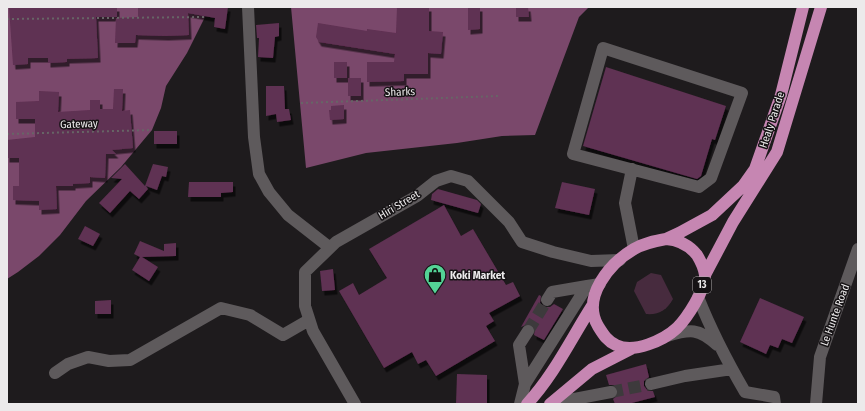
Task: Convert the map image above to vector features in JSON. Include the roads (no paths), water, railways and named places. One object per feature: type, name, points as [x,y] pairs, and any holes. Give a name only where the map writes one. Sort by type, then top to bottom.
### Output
[{"type":"highway","name":"Healy Parade","points":[[666,239],[712,215],[743,186],[754,169],[781,95],[803,7]]},
{"type":"highway","name":"Healy Parade","points":[[705,275],[733,222],[777,152],[822,7]]},
{"type":"highway","name":"13","points":[[527,404],[540,390],[559,363],[570,340],[592,306],[596,289],[606,272],[634,249],[651,242],[666,239],[676,240],[691,247],[700,259],[705,275],[698,297],[691,310],[676,328],[647,346],[631,349],[592,369],[550,404]]},
{"type":"highway","points":[[592,306],[595,321],[605,338],[617,346],[631,349]]},
{"type":"street","points":[[248,7],[254,137],[259,174],[269,192],[288,215],[329,246]]},
{"type":"street","points":[[603,48],[742,93],[711,178],[699,187],[632,169],[573,154],[603,48]]},
{"type":"street","points":[[632,169],[625,204],[634,249]]},
{"type":"street","name":"Hiri Street","points":[[355,404],[313,331],[305,306],[305,272],[329,246],[417,196],[436,181],[451,176],[468,181],[509,222],[522,242],[553,252],[591,260],[620,260]]},
{"type":"street","name":"Le Hunte Road","points":[[816,404],[820,357],[858,249]]},
{"type":"street","points":[[547,300],[552,292],[573,287],[600,284]]},
{"type":"street","points":[[520,404],[525,384],[587,286]]},
{"type":"street","points":[[698,297],[710,328],[745,392],[774,397],[775,404]]},
{"type":"street","points":[[55,373],[68,364],[88,357],[110,361],[130,360],[221,308],[250,315],[283,335],[309,320]]},
{"type":"street","points":[[525,384],[519,345],[528,331]]},
{"type":"street","points":[[662,338],[685,331],[701,332],[721,349]]},
{"type":"street","points":[[651,384],[685,376],[732,369]]},
{"type":"street","points":[[560,404],[611,392]]},
{"type":"tunnel","points":[[528,331],[547,300]]},
{"type":"tunnel","points":[[611,392],[651,384]]},
{"type":"place","name":"Koki Market","points":[[435,294]]}]
